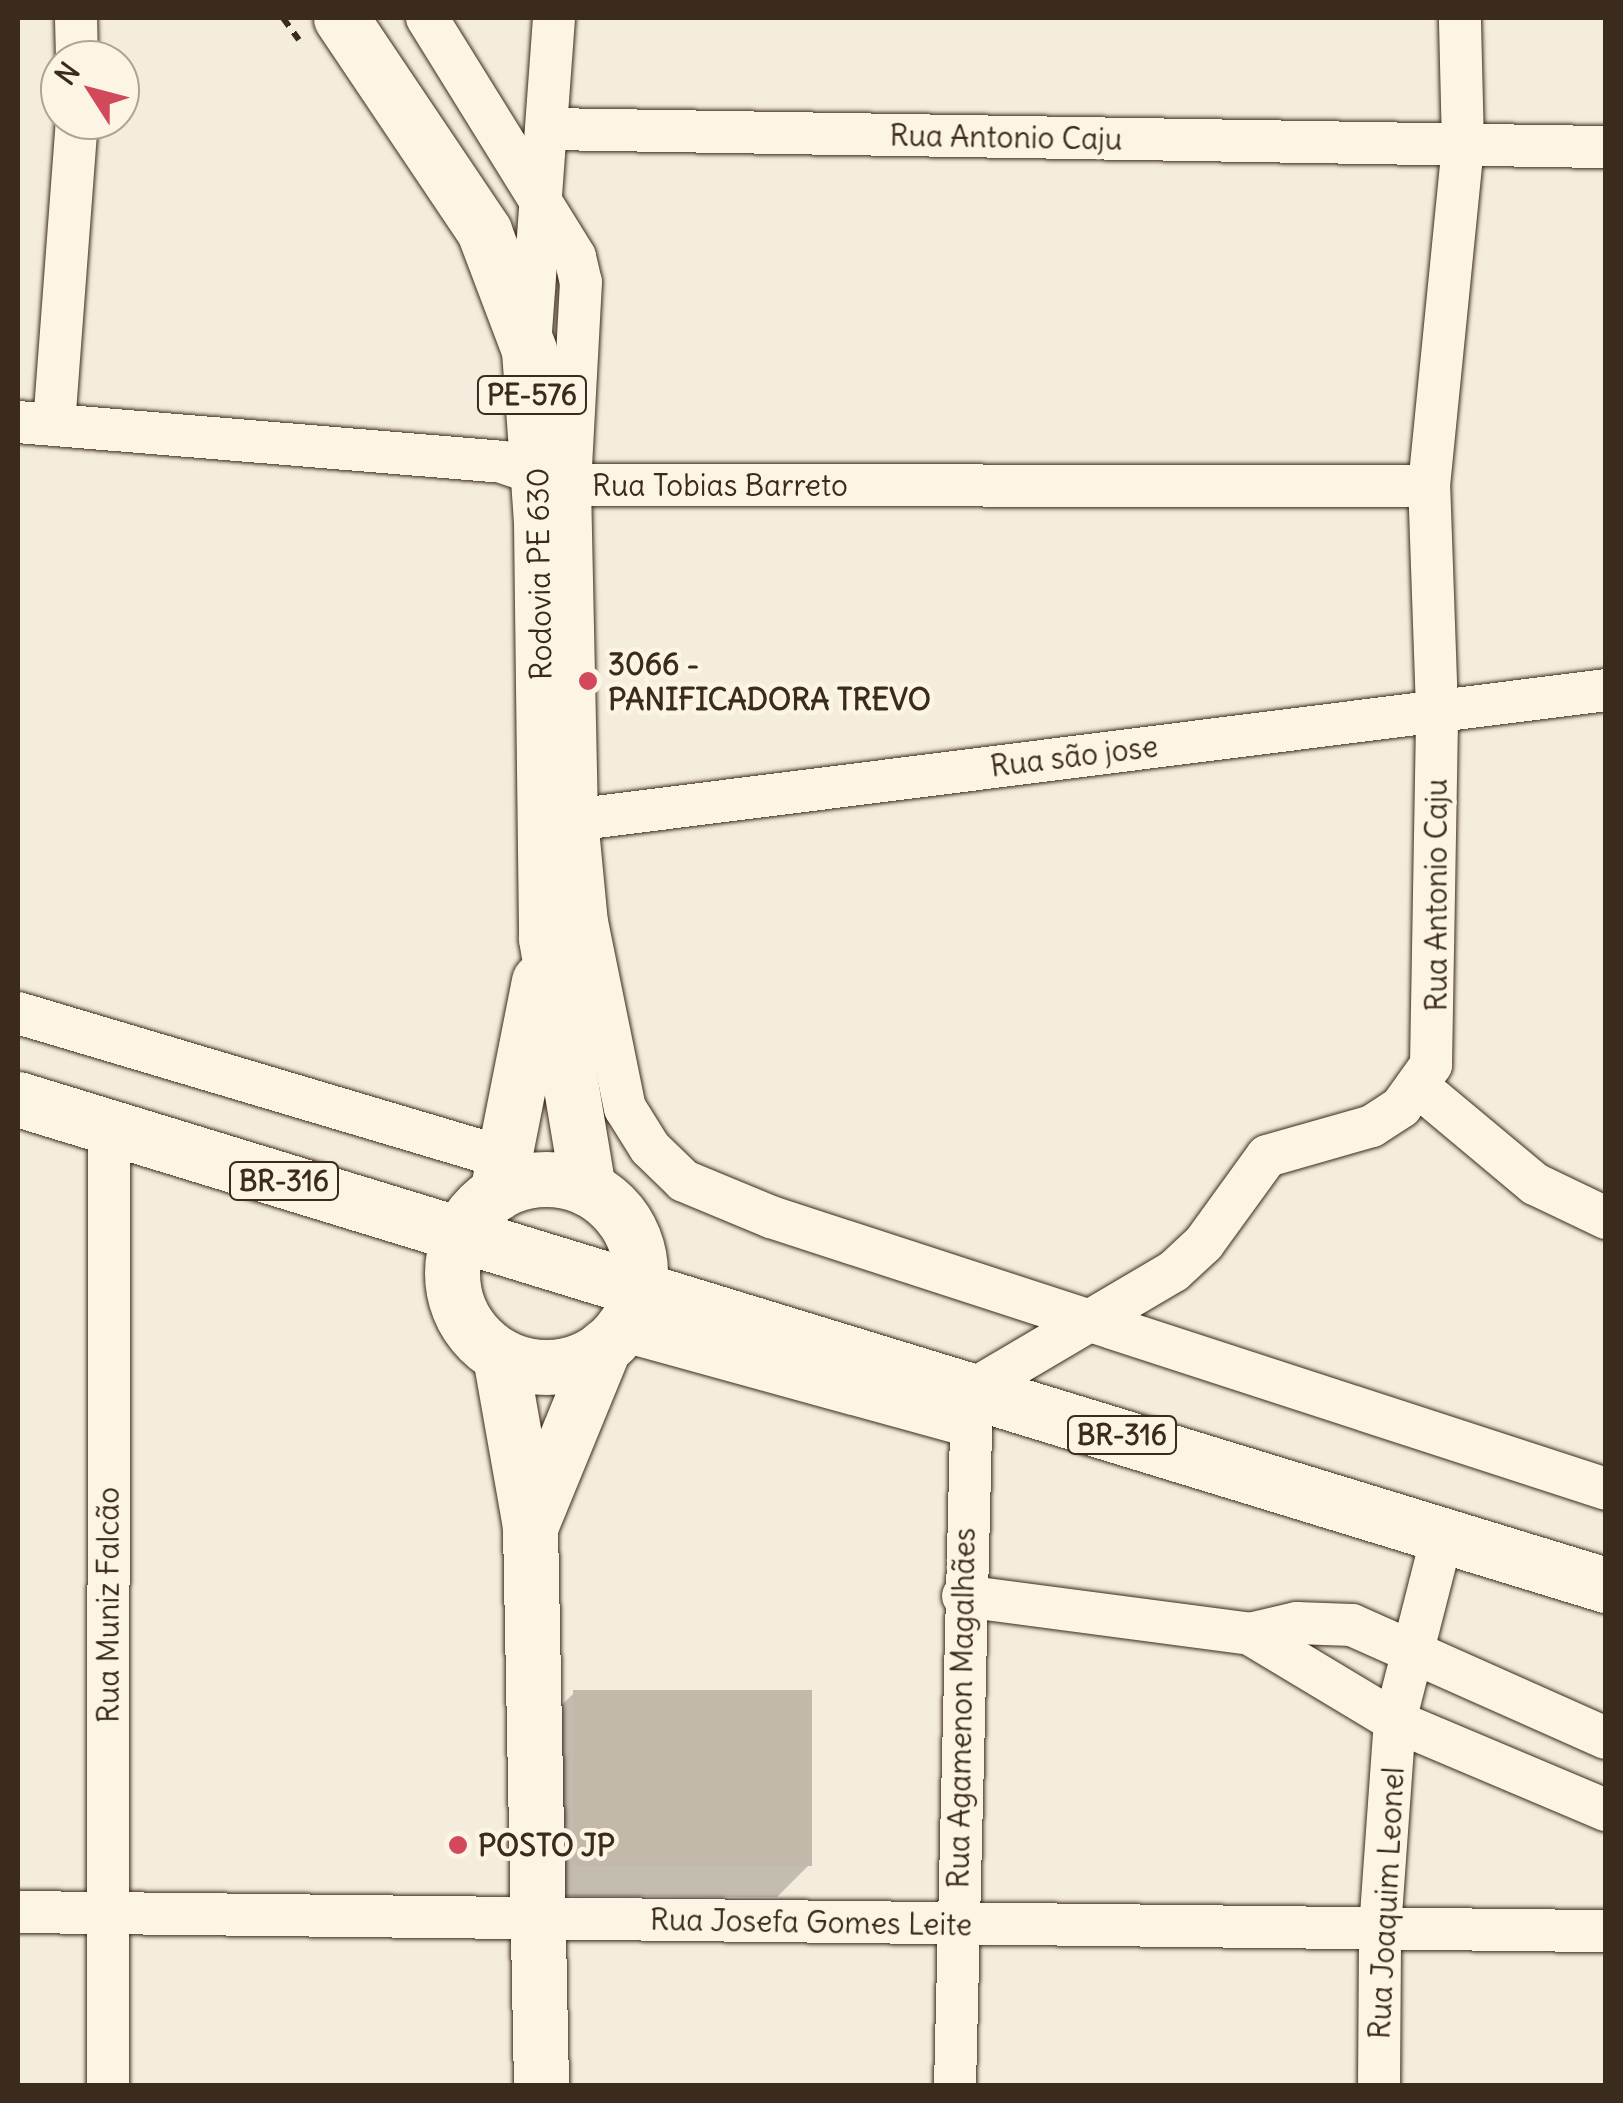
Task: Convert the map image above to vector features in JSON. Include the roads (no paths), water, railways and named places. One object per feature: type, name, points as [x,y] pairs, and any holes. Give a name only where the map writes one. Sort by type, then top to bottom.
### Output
[{"type":"main road","name":"Rodovia PE 630","points":[[323,33],[484,231],[529,350],[554,479],[560,821]]},
{"type":"main road","name":"PE-576","points":[[488,1194],[546,938],[560,821]]},
{"type":"main road","name":"PE-576","points":[[546,938],[588,1188]]},
{"type":"main road","name":"BR-316","points":[[18,1099],[109,1124],[488,1194],[621,1322],[1443,1532],[1606,1584]]},
{"type":"main road","points":[[530,1527],[621,1322],[632,1234],[614,1207],[588,1188],[558,1180],[526,1181],[488,1194],[453,1266],[456,1301],[480,1341],[500,1356],[553,1367],[621,1322]]},
{"type":"main road","points":[[500,1356],[530,1527],[540,2086]]},
{"type":"street","points":[[427,18],[544,214],[576,257],[581,282],[554,479]]},
{"type":"street","points":[[529,350],[544,214],[554,18]]},
{"type":"street","name":"Rua Antonio Caju","points":[[1420,1088],[1435,1038],[1437,710],[1429,486],[1464,145],[1460,18]]},
{"type":"street","name":"Rua Antonio Caju","points":[[549,128],[1606,147]]},
{"type":"street","points":[[36,423],[74,140]]},
{"type":"street","name":"Rua Tobias Barreto","points":[[36,423],[502,462],[554,479],[1429,486]]},
{"type":"street","name":"Rua são jose","points":[[560,821],[1606,690]]},
{"type":"street","points":[[560,821],[587,922],[625,1108],[650,1148],[684,1181],[771,1217],[1606,1489]]},
{"type":"street","points":[[18,1013],[488,1194]]},
{"type":"street","points":[[969,1408],[1086,1321],[1174,1271],[1204,1243],[1267,1156],[1372,1126],[1420,1088],[1510,1166],[1606,1218]]},
{"type":"street","name":"Rua Muniz Falcão","points":[[108,2086],[109,1124]]},
{"type":"street","name":"Rua Agamenon Magalhães","points":[[955,2086],[969,1408]]},
{"type":"street","name":"Rua Joaquim Leonel","points":[[1378,2086],[1380,1929],[1395,1721],[1415,1657],[1443,1532]]},
{"type":"street","points":[[964,1596],[1250,1634],[1297,1623],[1352,1624],[1415,1657],[1606,1738]]},
{"type":"street","points":[[1250,1634],[1395,1721],[1606,1810]]},
{"type":"street","name":"Rua Josefa Gomes Leite","points":[[18,1912],[1606,1931]]},
{"type":"place","name":"3066 - PANIFICADORA TREVO","points":[[588,681]]},
{"type":"place","name":"POSTO JP","points":[[458,1845]]}]
